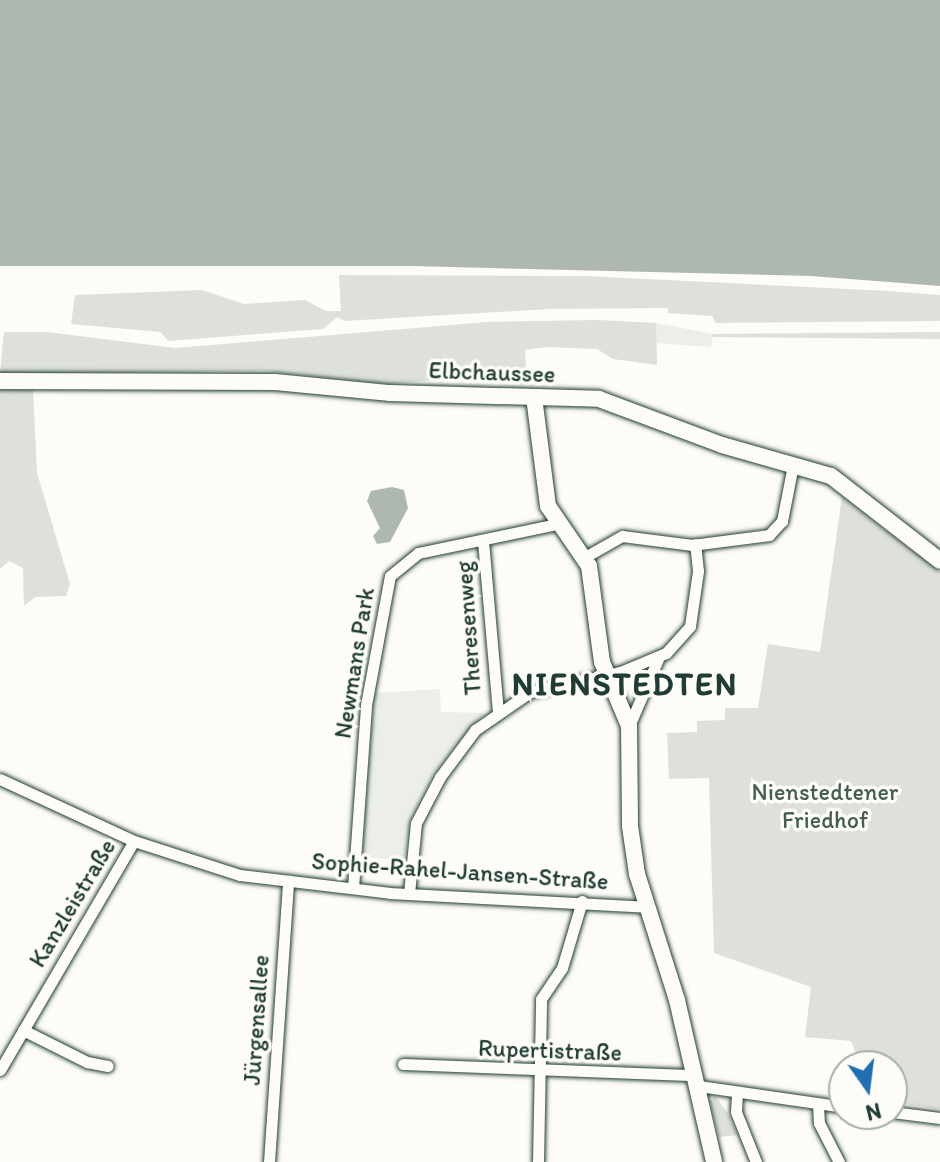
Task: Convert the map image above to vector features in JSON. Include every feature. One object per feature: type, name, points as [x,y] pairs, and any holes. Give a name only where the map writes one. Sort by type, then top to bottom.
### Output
[{"type":"main road","name":"Elbchaussee","points":[[0,381],[275,382],[390,393],[608,401],[704,439],[837,479],[940,561]]},
{"type":"main road","points":[[534,397],[548,506],[557,524],[585,557],[606,673],[629,726],[630,826],[645,907],[698,1081],[714,1162]]},
{"type":"street","points":[[585,557],[622,536],[695,544],[772,533],[783,517],[793,465]]},
{"type":"street","name":"Newmans Park","points":[[353,888],[366,705],[387,582],[418,553],[557,524]]},
{"type":"street","name":"Theresenweg","points":[[483,541],[498,711]]},
{"type":"street","points":[[629,726],[658,659],[690,626],[698,571],[695,544]]},
{"type":"street","points":[[409,894],[412,840],[419,816],[447,767],[498,711],[530,692],[658,659]]},
{"type":"street","name":"Sophie-Rahel-Jansen-Straße","points":[[0,779],[134,841],[204,867],[288,881],[409,894],[582,901],[645,907]]},
{"type":"street","name":"Kanzleistraße","points":[[0,1070],[134,841]]},
{"type":"street","name":"Jürgensallee","points":[[269,1162],[288,881]]},
{"type":"street","points":[[538,1162],[541,999],[560,973],[582,901]]},
{"type":"street","points":[[23,1030],[73,1056],[108,1066]]},
{"type":"street","name":"Rupertistraße","points":[[403,1064],[698,1081],[737,1093],[828,1106]]},
{"type":"street","points":[[737,1093],[736,1112],[756,1162]]},
{"type":"street","points":[[818,1105],[819,1123],[839,1162]]},
{"type":"street","points":[[908,1114],[940,1118]]},
{"type":"shaded area","points":[[0,0],[940,0],[940,286],[811,276],[411,266],[0,266]]},
{"type":"shaded area","points":[[656,323],[713,334],[711,347],[654,343]]},
{"type":"shaded area","points":[[392,487],[404,490],[408,508],[390,542],[377,544],[373,536],[380,528],[367,501],[371,491]]},
{"type":"shaded area","points":[[440,689],[441,712],[484,713],[434,772],[410,820],[404,860],[362,857],[375,693]]},
{"type":"green space","points":[[339,275],[585,276],[888,291],[940,295],[940,321],[716,323],[712,316],[668,313],[668,308],[549,309],[344,321],[337,317],[323,329],[168,341],[161,332],[71,324],[75,295],[202,290],[244,304],[305,300],[326,311],[341,311]]},
{"type":"green space","points":[[598,320],[656,323],[657,365],[613,359],[597,349],[547,347],[525,350],[527,385],[480,376],[388,384],[265,371],[0,373],[4,332],[47,332],[175,348],[487,322]]},
{"type":"green space","points":[[940,332],[940,339],[712,337],[713,334]]},
{"type":"green space","points":[[0,390],[33,390],[37,473],[70,584],[66,596],[35,597],[24,606],[23,568],[9,561],[0,569]]},
{"type":"green space","name":"Nienstedtener Friedhof","points":[[842,497],[940,572],[940,1109],[908,1104],[908,1050],[855,1050],[851,1041],[805,1037],[811,987],[714,953],[709,778],[669,779],[667,733],[697,732],[697,721],[725,720],[725,708],[758,708],[768,644],[820,652]]},
{"type":"green space","points":[[715,1096],[738,1135],[719,1137],[710,1101]]},
{"type":"district","name":"NIENSTEDTEN","points":[[625,684]]}]
